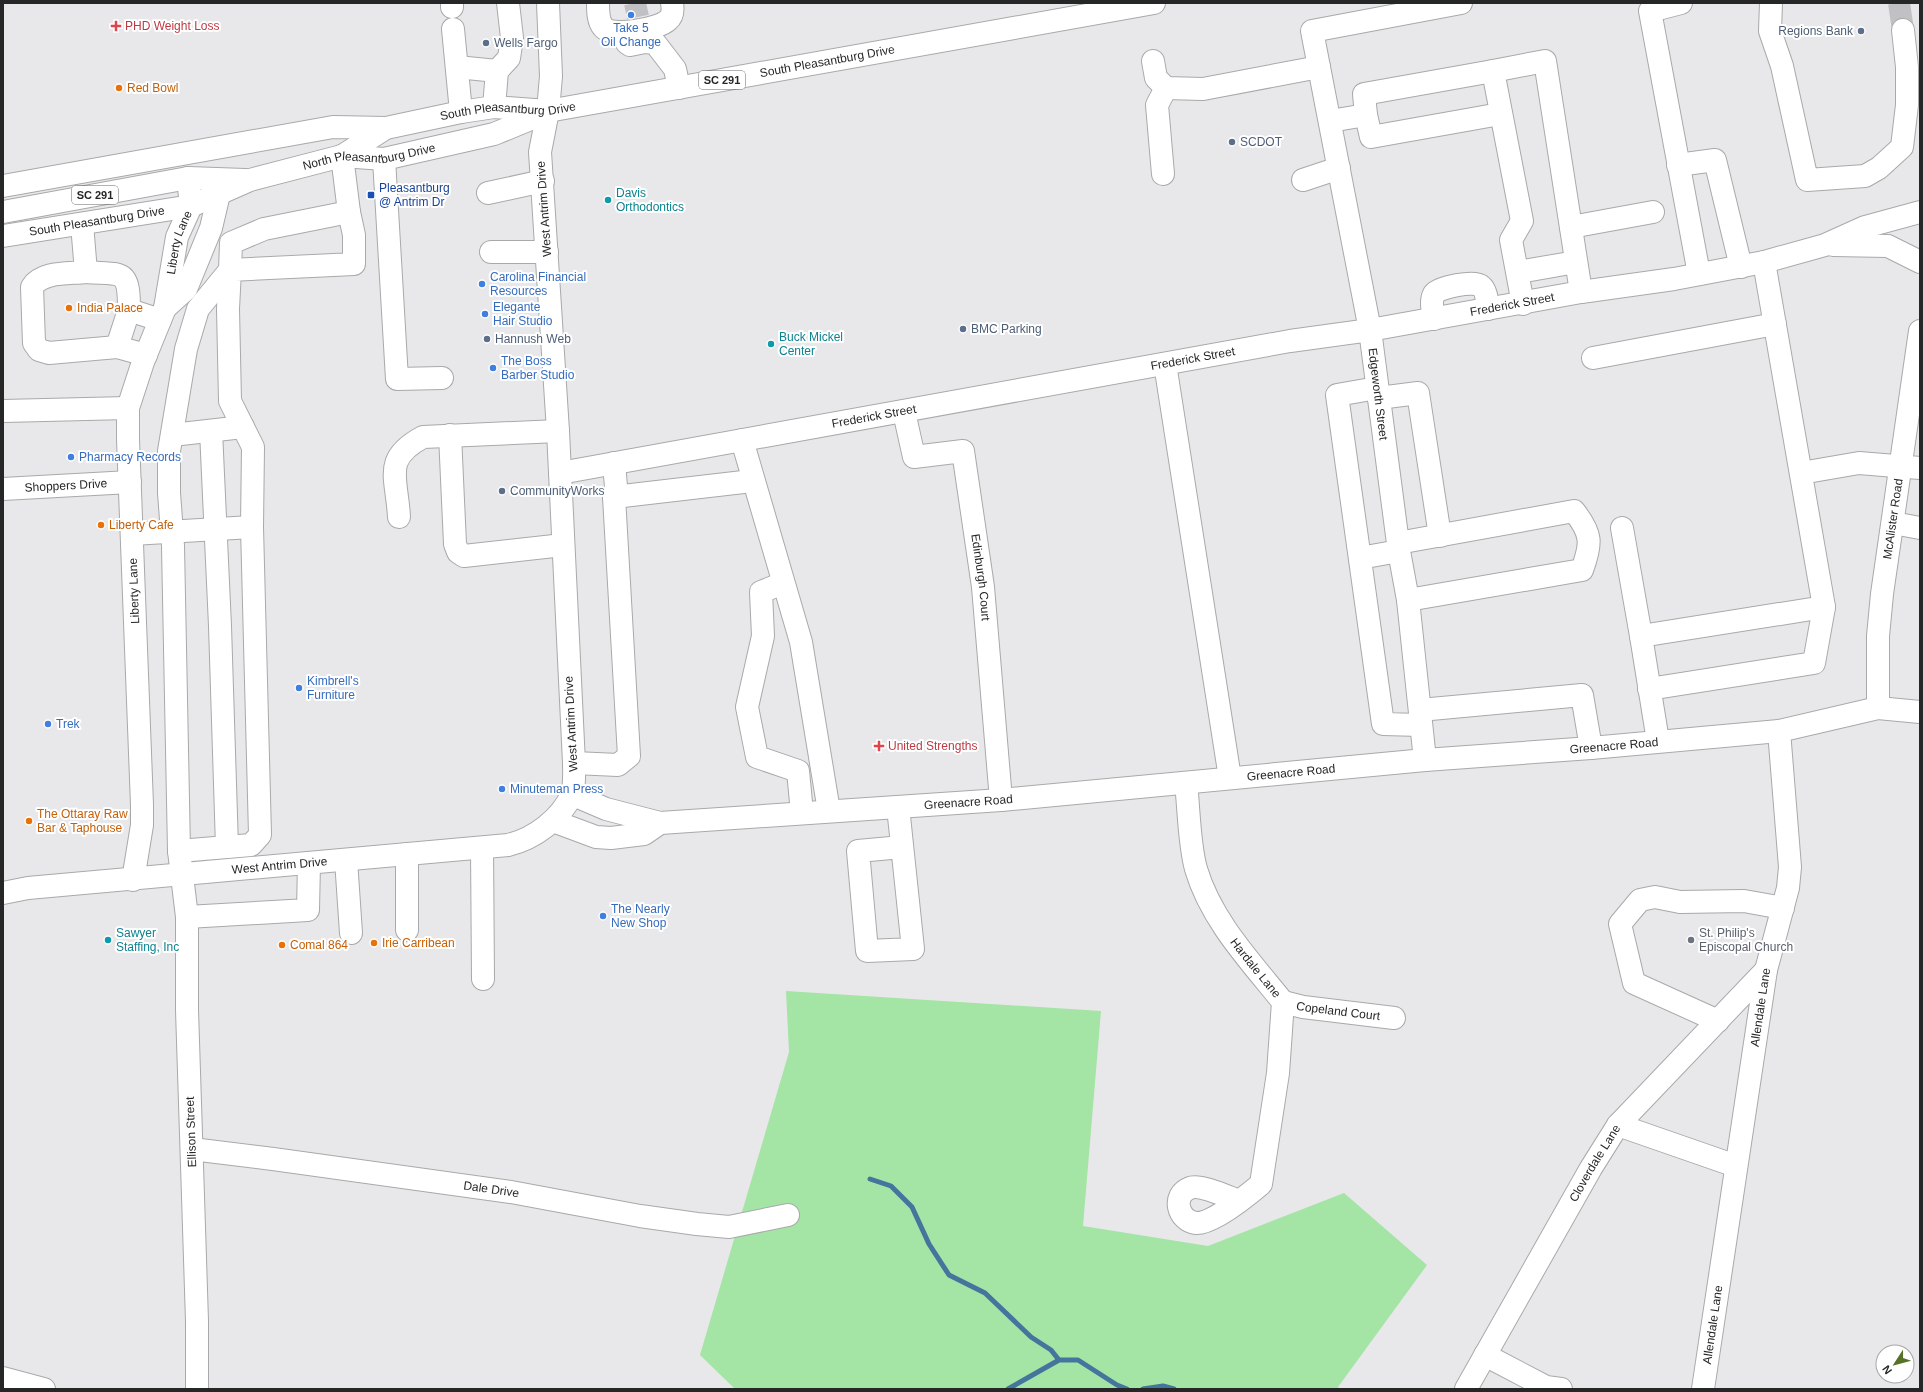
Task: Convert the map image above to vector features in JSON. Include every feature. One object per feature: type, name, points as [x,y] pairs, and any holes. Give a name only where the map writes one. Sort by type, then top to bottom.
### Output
[{"type":"street","points":[[494,107],[496,71],[509,58],[512,38],[508,3]]},
{"type":"street","name":"West Antrim Drive","points":[[3,893],[28,888],[133,880],[482,848],[519,842],[543,830],[553,821],[572,794],[574,763],[558,431],[540,152],[548,111],[551,76],[548,3]]},
{"type":"street","points":[[598,3],[600,21],[603,28],[630,45],[645,42],[655,43],[675,69],[679,88]]},
{"type":"street","points":[[611,33],[638,24],[655,28],[669,20],[673,11],[672,3]]},
{"type":"street","name":"South Pleasantburg Drive","points":[[342,156],[386,128],[461,112],[494,107],[548,111],[1036,23],[1114,7],[1154,3]]},
{"type":"street","name":"Edgeworth Street","points":[[1425,760],[1408,600],[1398,547],[1370,330],[1312,31],[1461,3]]},
{"type":"street","points":[[1681,3],[1650,11],[1699,274]]},
{"type":"street","points":[[1771,3],[1770,31],[1782,66],[1806,180],[1865,176],[1879,168],[1902,147],[1907,105],[1907,67],[1902,30]]},
{"type":"street","points":[[453,29],[461,112]]},
{"type":"street","points":[[1153,61],[1156,78],[1166,88],[1203,89],[1319,67]]},
{"type":"street","points":[[1500,114],[1371,137],[1366,115],[1364,94],[1545,61],[1581,292]]},
{"type":"street","points":[[457,67],[496,71]]},
{"type":"street","points":[[1492,71],[1522,221],[1511,240],[1524,304]]},
{"type":"street","points":[[1163,174],[1157,105],[1166,88]]},
{"type":"street","name":"North Pleasantburg Drive","points":[[191,206],[250,180],[342,156],[384,159],[494,134],[548,111]]},
{"type":"street","points":[[1330,121],[1366,115]]},
{"type":"street","points":[[3,186],[333,127],[386,128]]},
{"type":"street","points":[[230,270],[354,264],[354,235],[349,212],[342,156]]},
{"type":"street","points":[[384,159],[397,379],[442,378]]},
{"type":"street","points":[[1678,165],[1715,160],[1741,267]]},
{"type":"street","points":[[1303,180],[1339,168]]},
{"type":"street","name":"South Pleasantburg Drive","points":[[3,212],[188,178],[250,180]]},
{"type":"street","name":"Liberty Lane","points":[[133,880],[142,824],[142,805],[128,408],[146,355],[163,314],[176,237],[191,206],[188,178]]},
{"type":"street","points":[[488,193],[542,181]]},
{"type":"street","name":"Liberty Lane","points":[[163,314],[186,289],[211,228],[219,194]]},
{"type":"street","name":"South Pleasantburg Drive","points":[[3,236],[191,206]]},
{"type":"street","points":[[179,851],[251,845],[260,836],[252,527],[252,446],[230,401],[228,309],[231,242],[264,229],[349,212]]},
{"type":"street","points":[[1571,227],[1653,212]]},
{"type":"street","name":"Frederick Street","points":[[560,473],[1290,341],[1370,330],[1524,304],[1581,292],[1741,267],[1825,245],[1865,227],[1920,212]]},
{"type":"street","points":[[82,224],[86,272]]},
{"type":"street","name":"Frederick Street","points":[[1825,245],[1888,246],[1920,262]]},
{"type":"street","points":[[491,252],[547,252]]},
{"type":"street","points":[[1518,272],[1576,262]]},
{"type":"street","points":[[1649,690],[1814,662],[1824,607],[1764,262]]},
{"type":"street","name":"Ellison Street","points":[[197,1389],[197,1321],[187,1010],[187,917],[179,851],[169,451],[186,349],[198,309],[230,270]]},
{"type":"street","points":[[117,347],[129,310],[129,288],[126,279],[120,275],[86,272],[43,277],[36,280],[32,287],[34,343],[39,350],[50,353],[117,347],[146,355]]},
{"type":"street","points":[[1434,319],[1432,302],[1433,295],[1437,291],[1444,288],[1462,284],[1474,283],[1480,285],[1484,291],[1488,310]]},
{"type":"street","points":[[129,310],[163,314]]},
{"type":"street","points":[[1593,358],[1774,324]]},
{"type":"street","name":"McAlister Road","points":[[1878,708],[1878,636],[1893,523],[1911,467],[1920,331]]},
{"type":"street","points":[[1165,364],[1230,778]]},
{"type":"street","points":[[1440,536],[1418,393],[1337,395],[1383,724],[1420,717],[1582,695],[1592,748]]},
{"type":"street","points":[[3,411],[128,408]]},
{"type":"street","name":"Edinburgh Court","points":[[904,412],[914,458],[963,451],[983,587],[1001,800]]},
{"type":"street","points":[[172,435],[243,427]]},
{"type":"street","points":[[210,431],[227,847]]},
{"type":"street","points":[[399,516],[394,465],[398,456],[408,445],[423,437],[558,431]]},
{"type":"street","points":[[450,435],[455,544],[458,552],[464,556],[563,544]]},
{"type":"street","points":[[742,440],[752,481],[801,642],[829,811]]},
{"type":"street","points":[[574,763],[618,765],[629,756],[614,496],[616,487],[614,463]]},
{"type":"street","points":[[1800,473],[1859,463],[1911,467]]},
{"type":"street","points":[[614,496],[752,481]]},
{"type":"street","name":"Shoppers Drive","points":[[3,489],[130,482]]},
{"type":"street","points":[[1360,558],[1440,536],[1574,511],[1585,526],[1589,549],[1582,570],[1408,600]]},
{"type":"street","points":[[1893,523],[1920,528]]},
{"type":"street","points":[[132,534],[172,533],[252,527]]},
{"type":"street","points":[[1622,528],[1658,741]]},
{"type":"street","points":[[783,583],[761,592],[763,636],[747,707],[757,757],[798,771],[802,813]]},
{"type":"street","points":[[1641,636],[1824,607]]},
{"type":"street","name":"Greenacre Road","points":[[572,794],[606,808],[660,824],[1001,800],[1425,760],[1592,748],[1779,730],[1878,708],[1920,712]]},
{"type":"street","name":"Allendale Lane","points":[[1704,1389],[1766,970],[1788,888],[1790,867],[1779,730]]},
{"type":"street","name":"Hardale Lane","points":[[1186,783],[1196,868],[1206,894],[1221,923],[1283,1002],[1278,1073],[1261,1184],[1239,1201]]},
{"type":"street","points":[[898,807],[913,949],[867,951],[858,851],[902,847]]},
{"type":"street","name":"Greenacre Road","points":[[553,821],[596,836],[611,838],[644,834],[660,824]]},
{"type":"street","points":[[251,845],[252,869]]},
{"type":"street","points":[[482,848],[483,979]]},
{"type":"street","points":[[407,854],[407,930]]},
{"type":"street","points":[[346,860],[351,933]]},
{"type":"street","points":[[187,917],[308,910],[309,864]]},
{"type":"street","points":[[1718,1021],[1634,983],[1620,924],[1640,900],[1655,897],[1680,902],[1744,901],[1783,908]]},
{"type":"street","name":"Cloverdale Lane","points":[[1466,1389],[1591,1168],[1618,1125],[1766,970]]},
{"type":"street","name":"Copeland Court","points":[[1283,1002],[1303,1007],[1394,1018]]},
{"type":"street","points":[[1618,1125],[1736,1166]]},
{"type":"street","name":"Dale Drive","points":[[192,1149],[511,1192],[640,1216],[696,1224],[729,1227],[788,1215]]},
{"type":"street","points":[[1485,1355],[1546,1387],[1560,1389]]},
{"type":"street","points":[[3,1378],[44,1389]]},
{"type":"green space","points":[[786,991],[1101,1011],[1083,1226],[1208,1246],[1344,1193],[1427,1265],[1338,1387],[1340,1389],[735,1389],[700,1355],[789,1052]]},
{"type":"waterway","points":[[870,1179],[891,1186],[912,1207],[929,1244],[949,1275],[985,1293],[1031,1337],[1051,1350],[1059,1360]]},
{"type":"waterway","points":[[1008,1389],[1059,1360],[1078,1360],[1117,1385],[1127,1389]]},
{"type":"waterway","points":[[1143,1389],[1163,1386],[1174,1389]]},
{"type":"tunnel","points":[[635,3],[638,17]]},
{"type":"tunnel","points":[[1899,3],[1903,30]]},
{"type":"place","name":"Take 5 Oil Change","points":[[631,15]]},
{"type":"place","name":"PHD Weight Loss","points":[[116,26]]},
{"type":"place","name":"Regions Bank","points":[[1861,31]]},
{"type":"place","name":"Wells Fargo","points":[[486,43]]},
{"type":"place","name":"Red Bowl","points":[[119,88]]},
{"type":"place","name":"SCDOT","points":[[1232,142]]},
{"type":"place","name":"Pleasantburg @ Antrim Dr","points":[[371,195]]},
{"type":"place","name":"Davis Orthodontics","points":[[608,200]]},
{"type":"place","name":"Carolina Financial Resources","points":[[482,284]]},
{"type":"place","name":"India Palace","points":[[69,308]]},
{"type":"place","name":"Elegante Hair Studio","points":[[485,314]]},
{"type":"place","name":"BMC Parking","points":[[963,329]]},
{"type":"place","name":"Hannush Web","points":[[487,339]]},
{"type":"place","name":"Buck Mickel Center","points":[[771,344]]},
{"type":"place","name":"The Boss Barber Studio","points":[[493,368]]},
{"type":"place","name":"Pharmacy Records","points":[[71,457]]},
{"type":"place","name":"CommunityWorks","points":[[502,491]]},
{"type":"place","name":"Liberty Cafe","points":[[101,525]]},
{"type":"place","name":"Kimbrell's Furniture","points":[[299,688]]},
{"type":"place","name":"Trek","points":[[48,724]]},
{"type":"place","name":"United Strengths","points":[[879,746]]},
{"type":"place","name":"Minuteman Press","points":[[502,789]]},
{"type":"place","name":"The Ottaray Raw Bar & Taphouse","points":[[29,821]]},
{"type":"place","name":"The Nearly New Shop","points":[[603,916]]},
{"type":"place","name":"Sawyer Staffing, Inc","points":[[108,940]]},
{"type":"place","name":"St. Philip's Episcopal Church","points":[[1691,940]]},
{"type":"place","name":"Irie Carribean","points":[[374,943]]},
{"type":"place","name":"Comal 864","points":[[282,945]]}]
